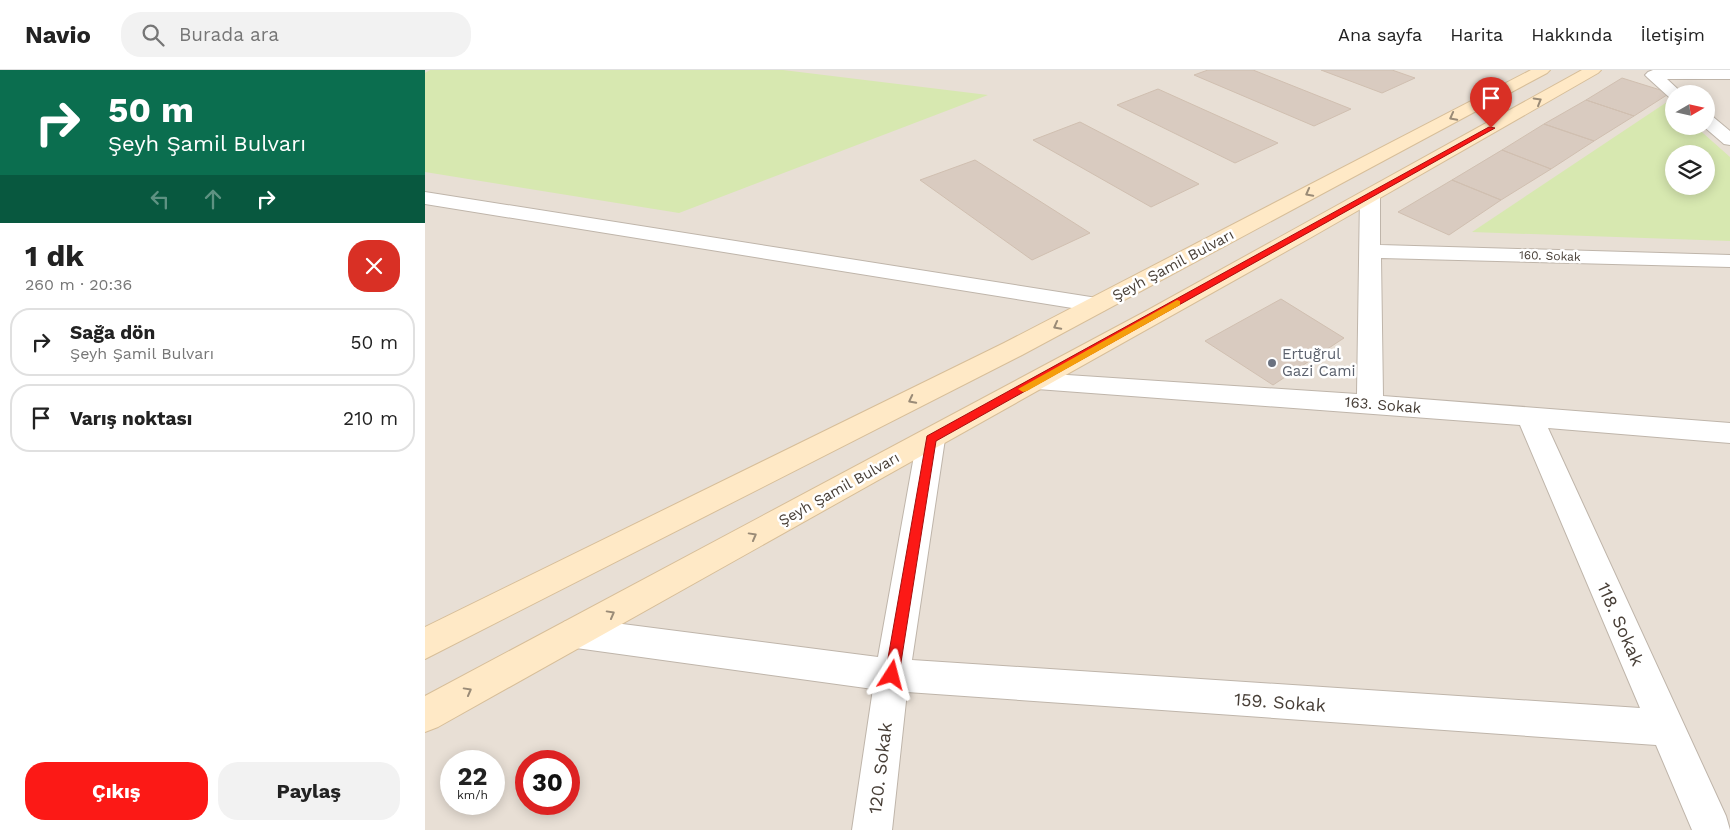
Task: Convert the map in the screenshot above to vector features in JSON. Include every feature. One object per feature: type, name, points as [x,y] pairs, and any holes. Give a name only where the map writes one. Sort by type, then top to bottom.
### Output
[{"type":"main road","name":"Şeyh Şamil Bulvarı","points":[[425,644],[1097,305],[1542,70]]},
{"type":"main road","name":"Şeyh Şamil Bulvarı","points":[[425,715],[1037,381],[1593,70]]},
{"type":"street","points":[[1665,85],[1653,75],[1730,74]]},
{"type":"street","points":[[1715,128],[1730,140]]},
{"type":"street","points":[[1369,404],[1370,196]]},
{"type":"street","points":[[425,198],[1097,305]]},
{"type":"street","name":"160. Sokak","points":[[1371,251],[1730,261]]},
{"type":"street","name":"163. Sokak","points":[[1037,381],[1369,404],[1730,433]]},
{"type":"street","name":"118. Sokak","points":[[1530,418],[1712,830]]},
{"type":"street","name":"120. Sokak","points":[[872,830],[892,675],[931,439]]},
{"type":"street","name":"159. Sokak","points":[[576,633],[892,675],[1667,728]]},
{"type":"shaded area","points":[[425,70],[1730,70],[1730,830],[425,830]]},
{"type":"green space","points":[[430,70],[783,70],[988,95],[679,213],[425,172],[425,73]]},
{"type":"green space","points":[[1665,103],[1665,135],[1705,135],[1730,157],[1730,241],[1472,232]]},
{"type":"building","points":[[1208,70],[1253,70],[1351,109],[1314,126],[1194,75]]},
{"type":"building","points":[[1321,70],[1392,70],[1415,78],[1382,93]]},
{"type":"building","points":[[1622,78],[1665,91],[1665,96],[1634,116],[1586,100]]},
{"type":"building","points":[[1158,89],[1278,143],[1235,163],[1117,105]]},
{"type":"building","points":[[1586,100],[1634,116],[1594,141],[1544,124]]},
{"type":"building","points":[[1080,122],[1199,184],[1151,207],[1033,140]]},
{"type":"building","points":[[1544,124],[1594,141],[1551,169],[1502,150]]},
{"type":"building","points":[[1502,150],[1551,169],[1501,200],[1452,180]]},
{"type":"building","points":[[975,160],[1090,233],[1032,260],[920,180]]},
{"type":"building","points":[[1452,180],[1501,200],[1449,235],[1398,212]]},
{"type":"building","name":"Ertuğrul Gazi Cami","points":[[1281,299],[1344,338],[1273,385],[1205,341]]},
{"type":"slow traffic","points":[[1023,389],[1177,303]]},
{"type":"place","name":"Ertuğrul Gazi Cami","points":[[1272,363]]},
{"type":"route","points":[[892,675],[931,439],[1491,128]]}]
